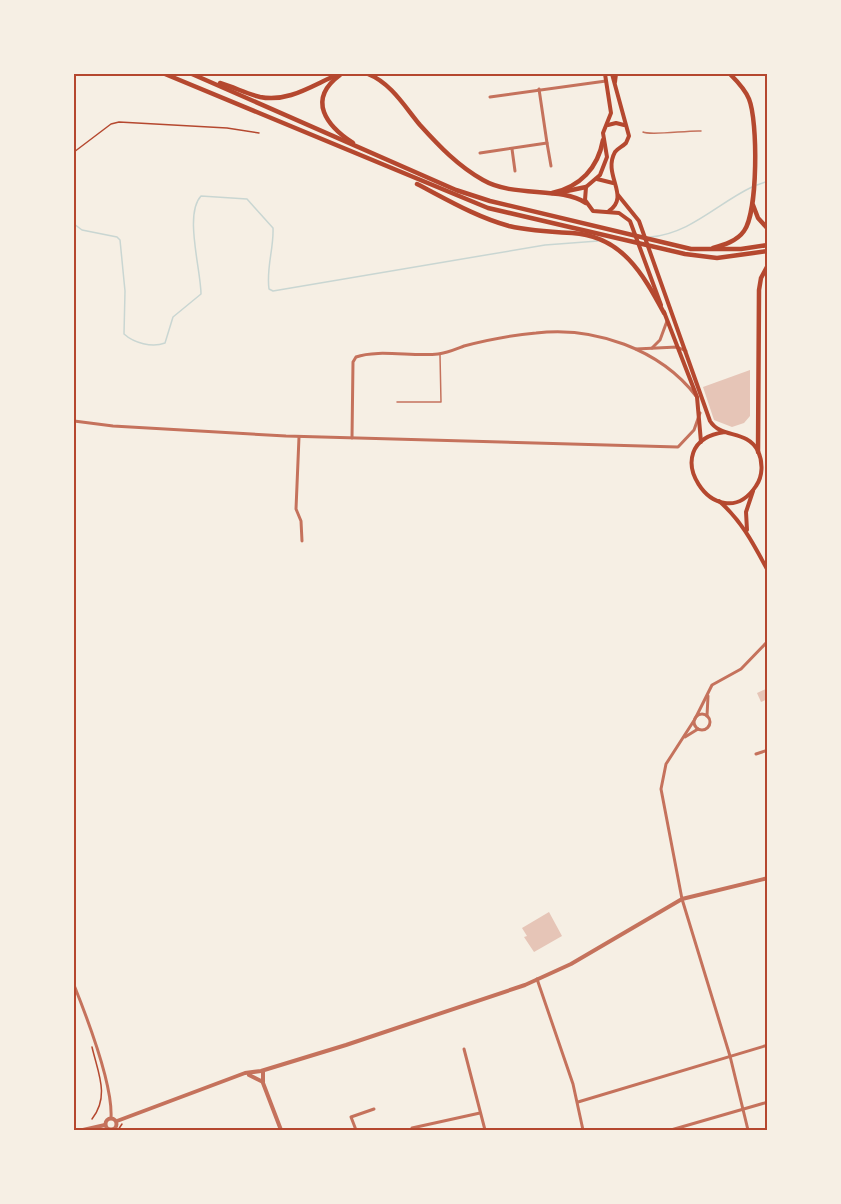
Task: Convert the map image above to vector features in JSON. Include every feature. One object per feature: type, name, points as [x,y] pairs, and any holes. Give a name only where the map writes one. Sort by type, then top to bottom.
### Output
[{"type":"highway","points":[[165,74],[211,90],[390,170],[488,208],[685,254],[717,258],[768,251]]},
{"type":"highway","points":[[192,74],[456,190],[490,201],[665,244],[704,250],[741,249],[768,244]]},
{"type":"highway","points":[[207,80],[262,97],[282,97],[304,91],[341,74]]},
{"type":"highway","points":[[341,74],[328,87],[324,99],[327,122],[335,132],[366,151]]},
{"type":"highway","points":[[368,74],[385,83],[459,165],[485,181],[515,191],[574,197],[586,203]]},
{"type":"highway","points":[[704,250],[738,238],[748,224],[753,202],[755,121],[749,99],[730,74]]},
{"type":"highway","points":[[552,193],[567,188],[586,175],[599,155],[604,142]]},
{"type":"highway","points":[[390,170],[464,209],[507,225],[598,239],[610,243],[628,256],[642,272],[664,313]]},
{"type":"highway","points":[[544,194],[574,192],[586,187]]},
{"type":"highway","points":[[753,202],[758,219],[768,228]]},
{"type":"highway","points":[[759,452],[759,290],[761,278],[768,265]]},
{"type":"main road","points":[[605,74],[610,105],[608,125],[603,133],[606,164],[596,180],[586,187],[586,203],[597,213],[619,213],[627,217],[636,235],[697,397],[701,442],[692,462],[693,477],[700,490],[732,512],[748,533],[768,571]]},
{"type":"main road","points":[[614,74],[628,139],[617,149],[611,166],[613,183],[618,195],[638,219],[710,421],[719,430],[747,438],[759,452],[761,471],[746,512],[748,533]]},
{"type":"main road","points":[[608,125],[616,123],[625,126]]},
{"type":"main road","points":[[604,142],[617,149]]},
{"type":"main road","points":[[596,180],[607,180],[613,183]]},
{"type":"main road","points":[[608,212],[616,205],[618,195]]},
{"type":"main road","points":[[701,442],[712,435],[725,432]]},
{"type":"main road","points":[[719,501],[734,501],[754,489]]},
{"type":"street","points":[[490,97],[606,81]]},
{"type":"street","points":[[539,89],[551,166]]},
{"type":"street","points":[[480,153],[547,143]]},
{"type":"street","points":[[512,148],[515,171]]},
{"type":"street","points":[[650,350],[660,340],[667,321]]},
{"type":"street","points":[[352,438],[353,362],[356,357],[440,354],[466,346],[538,332],[605,337],[667,367],[697,397]]},
{"type":"street","points":[[632,349],[677,347],[687,352]]},
{"type":"street","points":[[74,421],[123,427],[299,437],[678,447],[694,430],[700,413]]},
{"type":"street","points":[[299,437],[296,509],[301,521],[302,542]]},
{"type":"street","points":[[748,1131],[730,1056],[682,899],[661,789],[666,764],[695,718],[708,691],[717,681],[741,669],[768,641]]},
{"type":"street","points":[[683,738],[698,729],[705,729],[709,726],[708,691]]},
{"type":"street","points":[[695,718],[700,714],[707,716]]},
{"type":"street","points":[[695,718],[698,729]]},
{"type":"street","points":[[756,754],[768,750]]},
{"type":"street","points":[[105,1125],[111,1130],[117,1121],[245,1074],[263,1071],[537,979],[571,963],[682,899],[768,878]]},
{"type":"street","points":[[537,979],[555,1026],[578,1102],[582,1131]]},
{"type":"street","points":[[74,985],[91,1029],[110,1101],[111,1118],[105,1125],[83,1131]]},
{"type":"street","points":[[578,1102],[768,1045]]},
{"type":"street","points":[[464,1049],[485,1131]]},
{"type":"street","points":[[263,1071],[263,1083],[281,1131]]},
{"type":"street","points":[[245,1074],[263,1083]]},
{"type":"street","points":[[670,1131],[768,1102]]},
{"type":"street","points":[[356,1131],[351,1117],[374,1109]]},
{"type":"street","points":[[412,1128],[480,1113]]},
{"type":"street","points":[[111,1118],[117,1121]]},
{"type":"lane","points":[[643,132],[651,135],[675,130],[701,131]]},
{"type":"lane","points":[[397,402],[441,402],[440,354]]},
{"type":"path","points":[[74,152],[111,124],[119,122],[227,128],[258,133]]},
{"type":"path","points":[[90,1038],[103,1092],[98,1111],[92,1119]]},
{"type":"building","points":[[750,370],[750,416],[744,423],[732,427],[714,420],[703,387]]},
{"type":"building","points":[[768,688],[768,699],[761,702],[757,693]]},
{"type":"building","points":[[549,912],[562,936],[534,952],[524,937],[527,936],[522,928]]},
{"type":"waterway","points":[[757,185],[768,181]]},
{"type":"waterway","points":[[650,237],[664,235],[691,224],[752,187]]},
{"type":"waterway","points":[[74,224],[82,230],[117,237],[120,240],[125,291],[124,334],[149,345],[165,343],[173,317],[201,294],[194,229],[196,204],[201,196],[247,199],[273,228],[268,281],[269,289],[273,291],[545,245],[598,241]]}]
